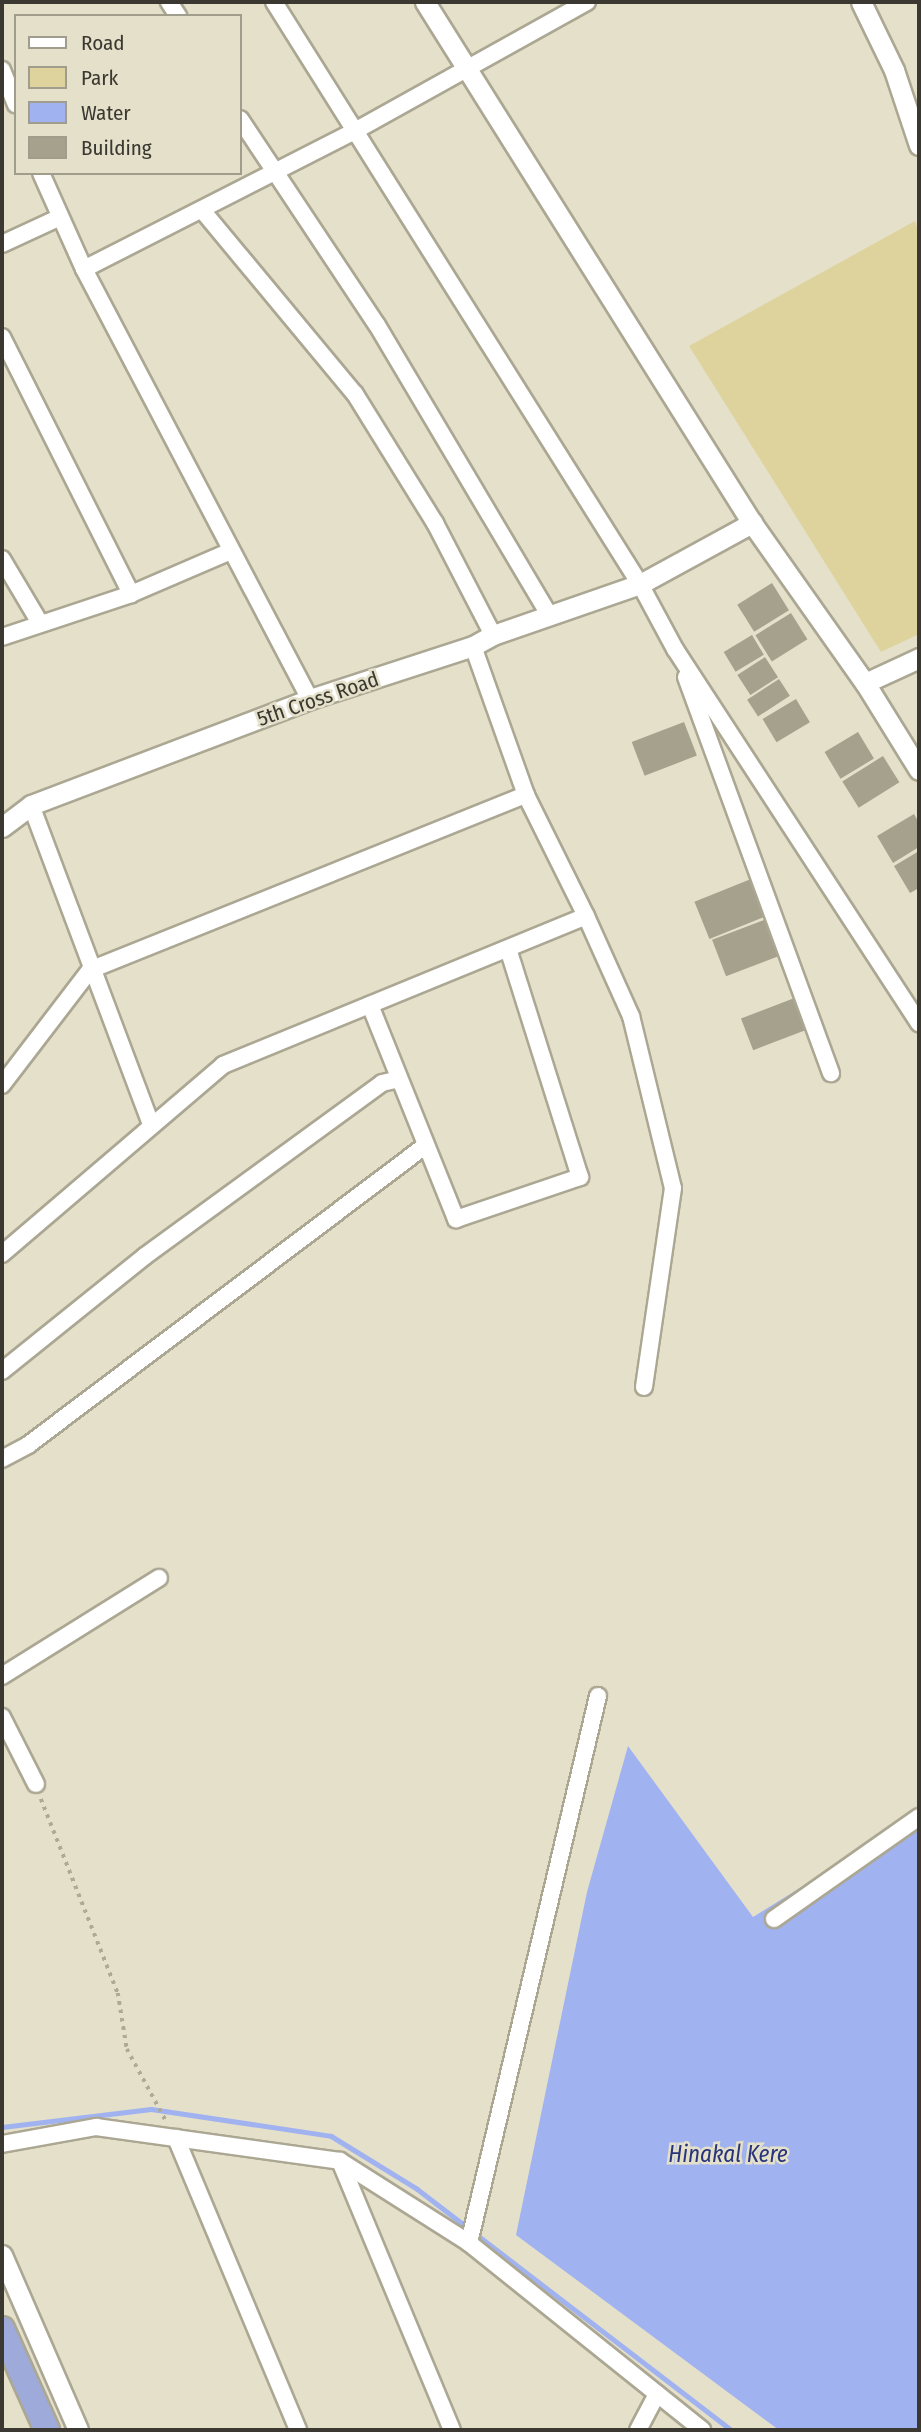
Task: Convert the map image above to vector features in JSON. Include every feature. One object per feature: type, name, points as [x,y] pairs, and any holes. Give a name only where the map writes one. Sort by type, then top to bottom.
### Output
[{"type":"highway","points":[[2,2329],[47,2430]]},
{"type":"street","points":[[274,2],[353,132],[640,584],[675,649],[919,1024]]},
{"type":"street","points":[[425,2],[752,523],[865,683],[919,770]]},
{"type":"street","points":[[83,269],[353,132],[587,2]]},
{"type":"street","points":[[861,2],[894,70],[919,145]]},
{"type":"street","points":[[2,71],[10,100]]},
{"type":"street","points":[[242,122],[273,174],[377,325],[549,615]]},
{"type":"street","points":[[42,175],[58,218],[83,269],[310,699]]},
{"type":"street","points":[[202,210],[355,394],[435,523],[493,635]]},
{"type":"street","points":[[2,244],[58,218]]},
{"type":"street","points":[[2,337],[131,594]]},
{"type":"street","name":"5th Cross Road","points":[[2,827],[32,805],[310,699],[472,646],[493,635],[640,584],[752,523]]},
{"type":"street","points":[[2,637],[131,594],[230,551]]},
{"type":"street","points":[[2,559],[40,623]]},
{"type":"street","points":[[472,646],[526,795],[586,916],[631,1016],[673,1188],[644,1387]]},
{"type":"street","points":[[675,649],[831,1073]]},
{"type":"street","points":[[865,683],[919,658]]},
{"type":"street","points":[[2,1085],[90,970],[526,795]]},
{"type":"street","points":[[32,805],[90,970],[151,1125]]},
{"type":"street","points":[[2,1254],[223,1065],[586,916]]},
{"type":"street","points":[[370,1006],[456,1219],[580,1177],[508,950]]},
{"type":"street","points":[[2,1371],[145,1256],[382,1083],[399,1079]]},
{"type":"street","points":[[2,1459],[28,1445],[425,1146]]},
{"type":"street","points":[[2,1676],[159,1578]]},
{"type":"street","points":[[469,2243],[598,1696]]},
{"type":"street","points":[[2,1717],[36,1784]]},
{"type":"street","points":[[774,1919],[919,1817]]},
{"type":"street","points":[[2,2144],[96,2127],[340,2161],[469,2243],[702,2430]]},
{"type":"street","points":[[176,2138],[298,2430]]},
{"type":"street","points":[[340,2161],[452,2430]]},
{"type":"street","points":[[2,2255],[78,2430]]},
{"type":"street","points":[[638,2430],[657,2394]]},
{"type":"path","points":[[36,1784],[118,1993],[127,2049],[167,2123]]},
{"type":"green space","points":[[915,221],[919,234],[919,634],[881,652],[689,346]]},
{"type":"water","name":"Hinakal Kere","points":[[628,1746],[753,1917],[919,1814],[919,2430],[779,2430],[516,2235],[587,1892]]},
{"type":"building","points":[[772,583],[789,610],[754,632],[737,605]]},
{"type":"building","points":[[791,613],[807,639],[772,662],[755,635]]},
{"type":"building","points":[[752,635],[764,655],[736,672],[724,652]]},
{"type":"building","points":[[765,657],[778,677],[750,695],[737,675]]},
{"type":"building","points":[[779,679],[790,696],[758,716],[747,700]]},
{"type":"building","points":[[796,699],[810,722],[776,742],[763,719]]},
{"type":"building","points":[[684,722],[697,756],[645,776],[632,742]]},
{"type":"building","points":[[858,732],[874,759],[841,779],[825,752]]},
{"type":"building","points":[[883,756],[899,782],[859,808],[842,781]]},
{"type":"building","points":[[914,814],[919,823],[919,847],[893,863],[877,836]]},
{"type":"building","points":[[919,851],[919,888],[910,893],[894,866]]},
{"type":"building","points":[[751,879],[766,916],[709,939],[694,902]]},
{"type":"building","points":[[769,918],[783,954],[726,976],[712,940]]},
{"type":"building","points":[[797,997],[809,1029],[753,1050],[741,1019]]},
{"type":"waterway","points":[[2,2127],[151,2109],[331,2136],[417,2189],[731,2430]]}]
